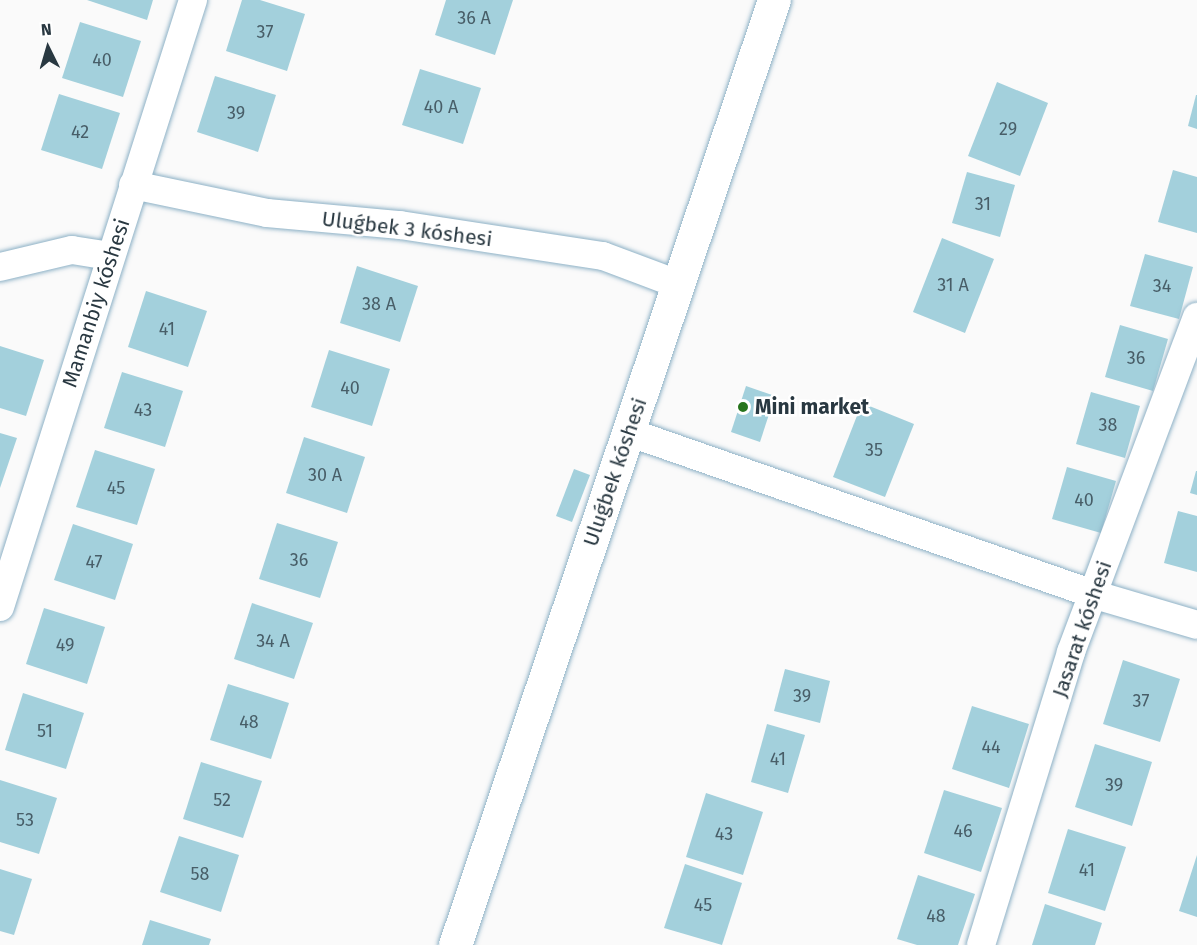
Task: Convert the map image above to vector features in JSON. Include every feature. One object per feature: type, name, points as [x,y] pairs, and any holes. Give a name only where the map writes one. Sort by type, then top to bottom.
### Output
[{"type":"street","name":"Mamanbiy kóshesi","points":[[0,607],[193,0]]},
{"type":"street","name":"Uluǵbek kóshesi","points":[[455,945],[774,0]]},
{"type":"street","name":"Uluǵbek 3 kóshesi","points":[[133,185],[267,213],[400,225],[603,256],[678,284]]},
{"type":"street","points":[[0,267],[72,249],[111,256]]},
{"type":"street","name":"Jasarat kóshesi","points":[[981,945],[1092,594],[1197,317]]},
{"type":"street","points":[[628,432],[1092,594],[1197,625]]},
{"type":"building","points":[[87,0],[153,0],[147,20]]},
{"type":"building","points":[[242,0],[260,0],[305,14],[287,71],[226,51]]},
{"type":"building","points":[[446,0],[513,0],[495,55],[435,35]]},
{"type":"building","points":[[80,22],[141,41],[123,97],[62,78]]},
{"type":"building","points":[[420,69],[481,88],[463,144],[402,125]]},
{"type":"building","points":[[215,76],[276,95],[258,152],[197,132]]},
{"type":"building","points":[[997,82],[1048,103],[1020,176],[968,156]]},
{"type":"building","points":[[59,94],[120,113],[102,169],[41,150]]},
{"type":"building","points":[[1197,95],[1197,129],[1188,126]]},
{"type":"building","points":[[1173,170],[1197,177],[1197,233],[1158,222]]},
{"type":"building","points":[[967,172],[1015,185],[1000,237],[952,223]]},
{"type":"building","points":[[942,238],[994,259],[965,333],[913,312]]},
{"type":"building","points":[[1145,254],[1193,267],[1179,319],[1130,306]]},
{"type":"building","points":[[357,266],[418,286],[400,342],[340,323]]},
{"type":"building","points":[[146,291],[207,311],[188,367],[128,347]]},
{"type":"building","points":[[1120,325],[1168,339],[1153,391],[1105,377]]},
{"type":"building","points":[[0,346],[44,360],[26,416],[0,408]]},
{"type":"building","points":[[329,350],[390,369],[372,426],[311,407]]},
{"type":"building","points":[[122,372],[183,391],[165,447],[104,428]]},
{"type":"building","points":[[746,386],[775,396],[760,442],[731,432]]},
{"type":"building","points":[[1091,392],[1140,406],[1125,458],[1076,444]]},
{"type":"building","points":[[862,403],[914,424],[885,497],[833,477]]},
{"type":"building","points":[[0,433],[17,438],[0,488]]},
{"type":"building","points":[[304,437],[365,457],[347,513],[286,493]]},
{"type":"building","points":[[95,450],[155,469],[137,525],[76,507]]},
{"type":"building","points":[[1067,467],[1116,481],[1101,533],[1052,519]]},
{"type":"building","points":[[574,469],[590,475],[572,522],[556,516]]},
{"type":"building","points":[[1197,471],[1197,495],[1190,493]]},
{"type":"building","points":[[1178,511],[1197,516],[1197,572],[1164,563]]},
{"type":"building","points":[[277,523],[338,542],[320,598],[259,579]]},
{"type":"building","points":[[73,524],[133,544],[115,600],[54,580]]},
{"type":"building","points":[[252,603],[313,623],[294,679],[234,659]]},
{"type":"building","points":[[44,608],[105,627],[87,684],[26,664]]},
{"type":"building","points":[[1123,660],[1180,679],[1160,742],[1103,724]]},
{"type":"building","points":[[785,669],[830,681],[820,723],[774,711]]},
{"type":"building","points":[[228,684],[289,703],[271,759],[210,740]]},
{"type":"building","points":[[23,693],[84,713],[66,769],[5,750]]},
{"type":"building","points":[[972,706],[1029,724],[1009,788],[952,769]]},
{"type":"building","points":[[767,724],[805,735],[788,793],[751,782]]},
{"type":"building","points":[[1095,744],[1152,762],[1132,826],[1075,807]]},
{"type":"building","points":[[201,762],[262,781],[243,838],[183,819]]},
{"type":"building","points":[[0,780],[57,798],[39,854],[0,842]]},
{"type":"building","points":[[944,790],[1002,808],[981,872],[924,853]]},
{"type":"building","points":[[706,793],[763,812],[743,875],[686,857]]},
{"type":"building","points":[[1068,829],[1126,847],[1105,911],[1048,893]]},
{"type":"building","points":[[179,836],[239,855],[221,912],[160,892]]},
{"type":"building","points":[[1197,855],[1197,917],[1179,911]]},
{"type":"building","points":[[685,864],[742,883],[722,945],[664,928]]},
{"type":"building","points":[[0,869],[32,879],[14,935],[0,931]]},
{"type":"building","points":[[918,875],[975,894],[958,945],[917,945],[897,939]]},
{"type":"building","points":[[1045,904],[1102,923],[1095,945],[1032,945]]},
{"type":"building","points":[[150,920],[211,939],[209,945],[142,945]]},
{"type":"place","name":"Mini market","points":[[743,407]]}]
